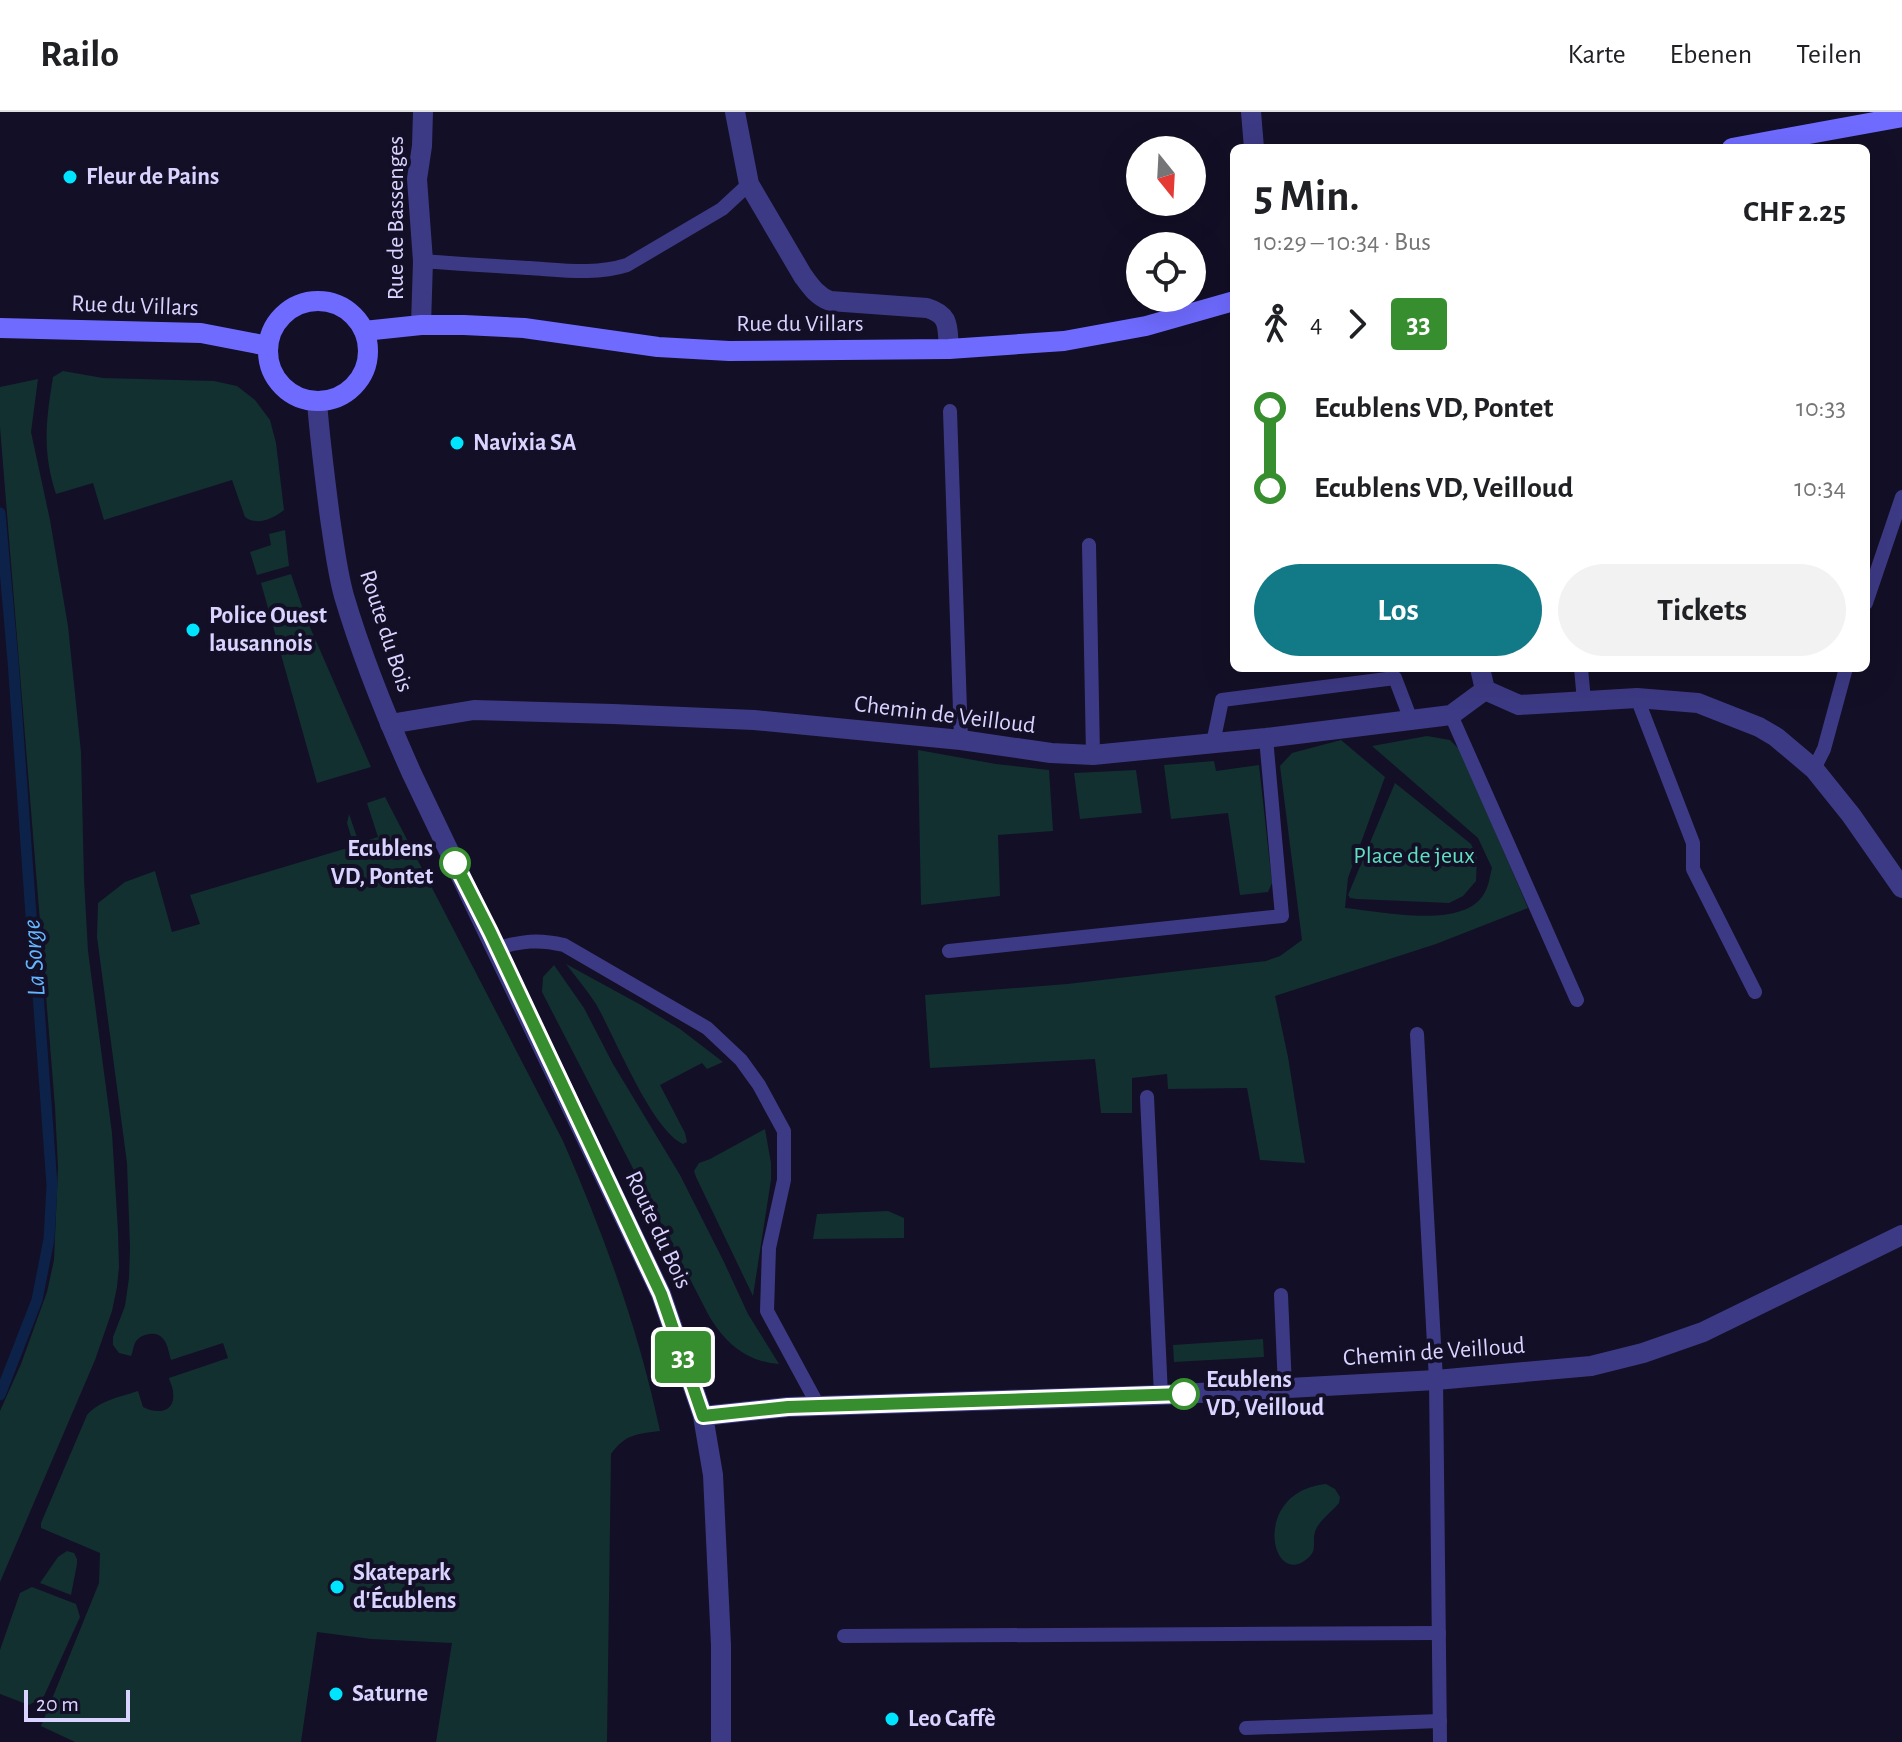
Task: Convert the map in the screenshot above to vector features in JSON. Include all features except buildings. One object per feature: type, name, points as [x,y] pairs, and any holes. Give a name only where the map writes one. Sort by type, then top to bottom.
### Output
[{"type":"main road","points":[[1752,144],[1889,116]]},
{"type":"main road","points":[[311,302],[327,302],[342,307],[364,331],[368,348],[360,379],[349,392],[334,399],[317,402],[291,394],[272,373],[268,346],[272,330],[282,316],[295,307],[311,302]]},
{"type":"main road","name":"Rue du Villars","points":[[364,331],[421,325],[524,328],[658,347],[729,351],[949,349],[1064,341],[1146,326],[1230,302]]},
{"type":"main road","name":"Rue du Villars","points":[[0,328],[201,333],[268,346]]},
{"type":"street","name":"Rue de Bassenges","points":[[421,325],[423,261],[417,179],[423,112]]},
{"type":"street","points":[[735,112],[749,184],[803,276],[817,294],[830,301],[927,308],[937,312],[947,322],[949,349]]},
{"type":"street","points":[[1251,112],[1254,144]]},
{"type":"street","name":"Route du Bois","points":[[317,402],[323,465],[344,595],[365,659],[390,724],[448,850],[661,1294],[703,1416],[713,1475],[721,1645],[721,1742]]},
{"type":"street","points":[[1481,672],[1485,690],[1519,705],[1637,698],[1698,703],[1759,727],[1814,769],[1902,888]]},
{"type":"street","name":"Chemin de Veilloud","points":[[390,724],[474,710],[754,720],[1093,755],[1451,715],[1485,690]]},
{"type":"street","name":"Chemin de Veilloud","points":[[703,1416],[788,1407],[1161,1395],[1436,1380],[1591,1366],[1643,1353],[1715,1326],[1902,1235]]},
{"type":"lane","points":[[423,261],[564,270],[612,269],[627,265],[722,209],[749,184]]},
{"type":"lane","points":[[950,411],[961,740]]},
{"type":"lane","points":[[1870,591],[1902,497]]},
{"type":"lane","points":[[1089,545],[1093,755]]},
{"type":"lane","points":[[1581,672],[1584,701]]},
{"type":"lane","points":[[1814,769],[1824,749],[1845,672]]},
{"type":"lane","points":[[1213,743],[1222,700],[1395,678],[1411,720]]},
{"type":"lane","points":[[1637,698],[1693,843],[1693,869],[1755,992]]},
{"type":"lane","points":[[1451,715],[1577,1000]]},
{"type":"lane","points":[[949,951],[1282,916],[1266,738]]},
{"type":"lane","points":[[497,948],[522,941],[544,940],[564,945],[707,1028],[741,1060],[759,1085],[784,1131],[784,1180],[769,1248],[767,1311],[819,1407]]},
{"type":"lane","points":[[1417,1034],[1436,1380],[1440,1742]]},
{"type":"lane","points":[[1147,1097],[1161,1395]]},
{"type":"lane","points":[[1281,1295],[1285,1388]]},
{"type":"lane","points":[[844,1636],[1439,1633]]},
{"type":"lane","points":[[1246,1728],[1440,1721]]},
{"type":"green space","points":[[63,371],[103,378],[214,381],[237,386],[255,400],[270,420],[284,510],[265,520],[250,520],[245,517],[232,480],[104,520],[93,483],[56,494],[47,450],[47,422],[53,377]]},
{"type":"green space","points":[[38,379],[31,432],[68,626],[81,752],[88,951],[112,1133],[119,1267],[112,1311],[95,1360],[0,1582],[0,1411],[47,1292],[54,1260],[58,1168],[0,427],[0,387]]},
{"type":"green space","points":[[285,530],[289,566],[257,575],[250,552],[271,545],[269,534]]},
{"type":"green space","points":[[291,574],[306,618],[371,767],[317,783],[261,583]]},
{"type":"green space","points":[[1427,736],[1450,740],[1460,750],[1528,908],[1436,944],[1275,996],[1305,1163],[1260,1160],[1247,1088],[1168,1089],[1167,1074],[1132,1078],[1132,1113],[1101,1113],[1095,1059],[930,1068],[925,995],[1067,984],[1266,961],[1280,956],[1302,940],[1280,766],[1292,753],[1341,740],[1385,777],[1348,878],[1345,908],[1421,916],[1460,911],[1475,904],[1485,892],[1492,868],[1478,838],[1372,746]]},
{"type":"green space","points":[[918,750],[1049,770],[1053,831],[998,835],[1000,896],[921,905]]},
{"type":"green space","points":[[1214,761],[1216,771],[1259,765],[1272,883],[1268,892],[1240,895],[1228,813],[1171,819],[1164,765]]},
{"type":"green space","points":[[1136,770],[1142,813],[1080,819],[1074,773]]},
{"type":"green space","name":"Place de jeux","points":[[1395,783],[1471,844],[1477,858],[1476,881],[1463,896],[1449,903],[1357,899],[1348,895]]},
{"type":"green space","points":[[385,797],[563,1141],[619,1283],[642,1356],[660,1431],[632,1436],[621,1442],[611,1454],[607,1742],[436,1742],[452,1643],[371,1639],[317,1632],[301,1742],[75,1742],[41,1726],[99,1583],[100,1553],[41,1528],[41,1523],[87,1415],[92,1410],[138,1391],[143,1407],[154,1411],[165,1410],[173,1399],[169,1378],[228,1358],[223,1343],[171,1360],[164,1340],[154,1334],[137,1340],[131,1356],[119,1353],[113,1345],[125,1306],[130,1248],[127,1163],[97,937],[98,903],[125,882],[155,871],[172,932],[200,924],[190,895],[354,846],[347,823],[349,814],[359,843],[378,837],[367,803]]},
{"type":"green space","points":[[566,964],[680,1029],[723,1062],[707,1069],[702,1063],[660,1085],[687,1142],[683,1144],[671,1135],[646,1102],[596,1004]]},
{"type":"green space","points":[[554,965],[584,1008],[613,1064],[680,1175],[748,1314],[779,1364],[756,1359],[737,1348],[721,1333],[708,1314],[542,992],[543,977]]},
{"type":"green space","points":[[765,1129],[771,1180],[753,1296],[694,1171],[699,1163]]},
{"type":"green space","points":[[888,1211],[904,1218],[904,1238],[813,1239],[817,1214]]},
{"type":"green space","points":[[1263,1339],[1264,1357],[1174,1362],[1173,1345]]},
{"type":"green space","points":[[1326,1484],[1335,1489],[1340,1497],[1339,1503],[1317,1528],[1310,1556],[1297,1564],[1286,1562],[1278,1552],[1274,1538],[1285,1504],[1301,1491]]},
{"type":"green space","points":[[67,1551],[74,1553],[77,1559],[71,1595],[40,1583],[58,1557]]},
{"type":"green space","points":[[32,1587],[76,1604],[80,1617],[44,1696],[29,1705],[0,1694],[0,1650],[20,1593]]},
{"type":"waterway","name":"La Sorge","points":[[0,513],[52,1185],[49,1239],[37,1300],[0,1395]]},
{"type":"bus line","name":"33","points":[[455,863],[661,1294],[703,1416],[788,1407],[1184,1394]]},
{"type":"place","name":"Fleur de Pains","points":[[70,177]]},
{"type":"place","name":"Navixia SA","points":[[457,443]]},
{"type":"place","name":"Police Ouest lausannois","points":[[193,630]]},
{"type":"place","name":"Ecublens VD, Pontet","points":[[455,863]]},
{"type":"place","name":"Ecublens VD, Veilloud","points":[[1184,1394]]},
{"type":"place","name":"Skatepark d'Écublens","points":[[337,1587]]},
{"type":"place","name":"Saturne","points":[[336,1694]]},
{"type":"place","name":"Leo Caffè","points":[[892,1719]]}]
